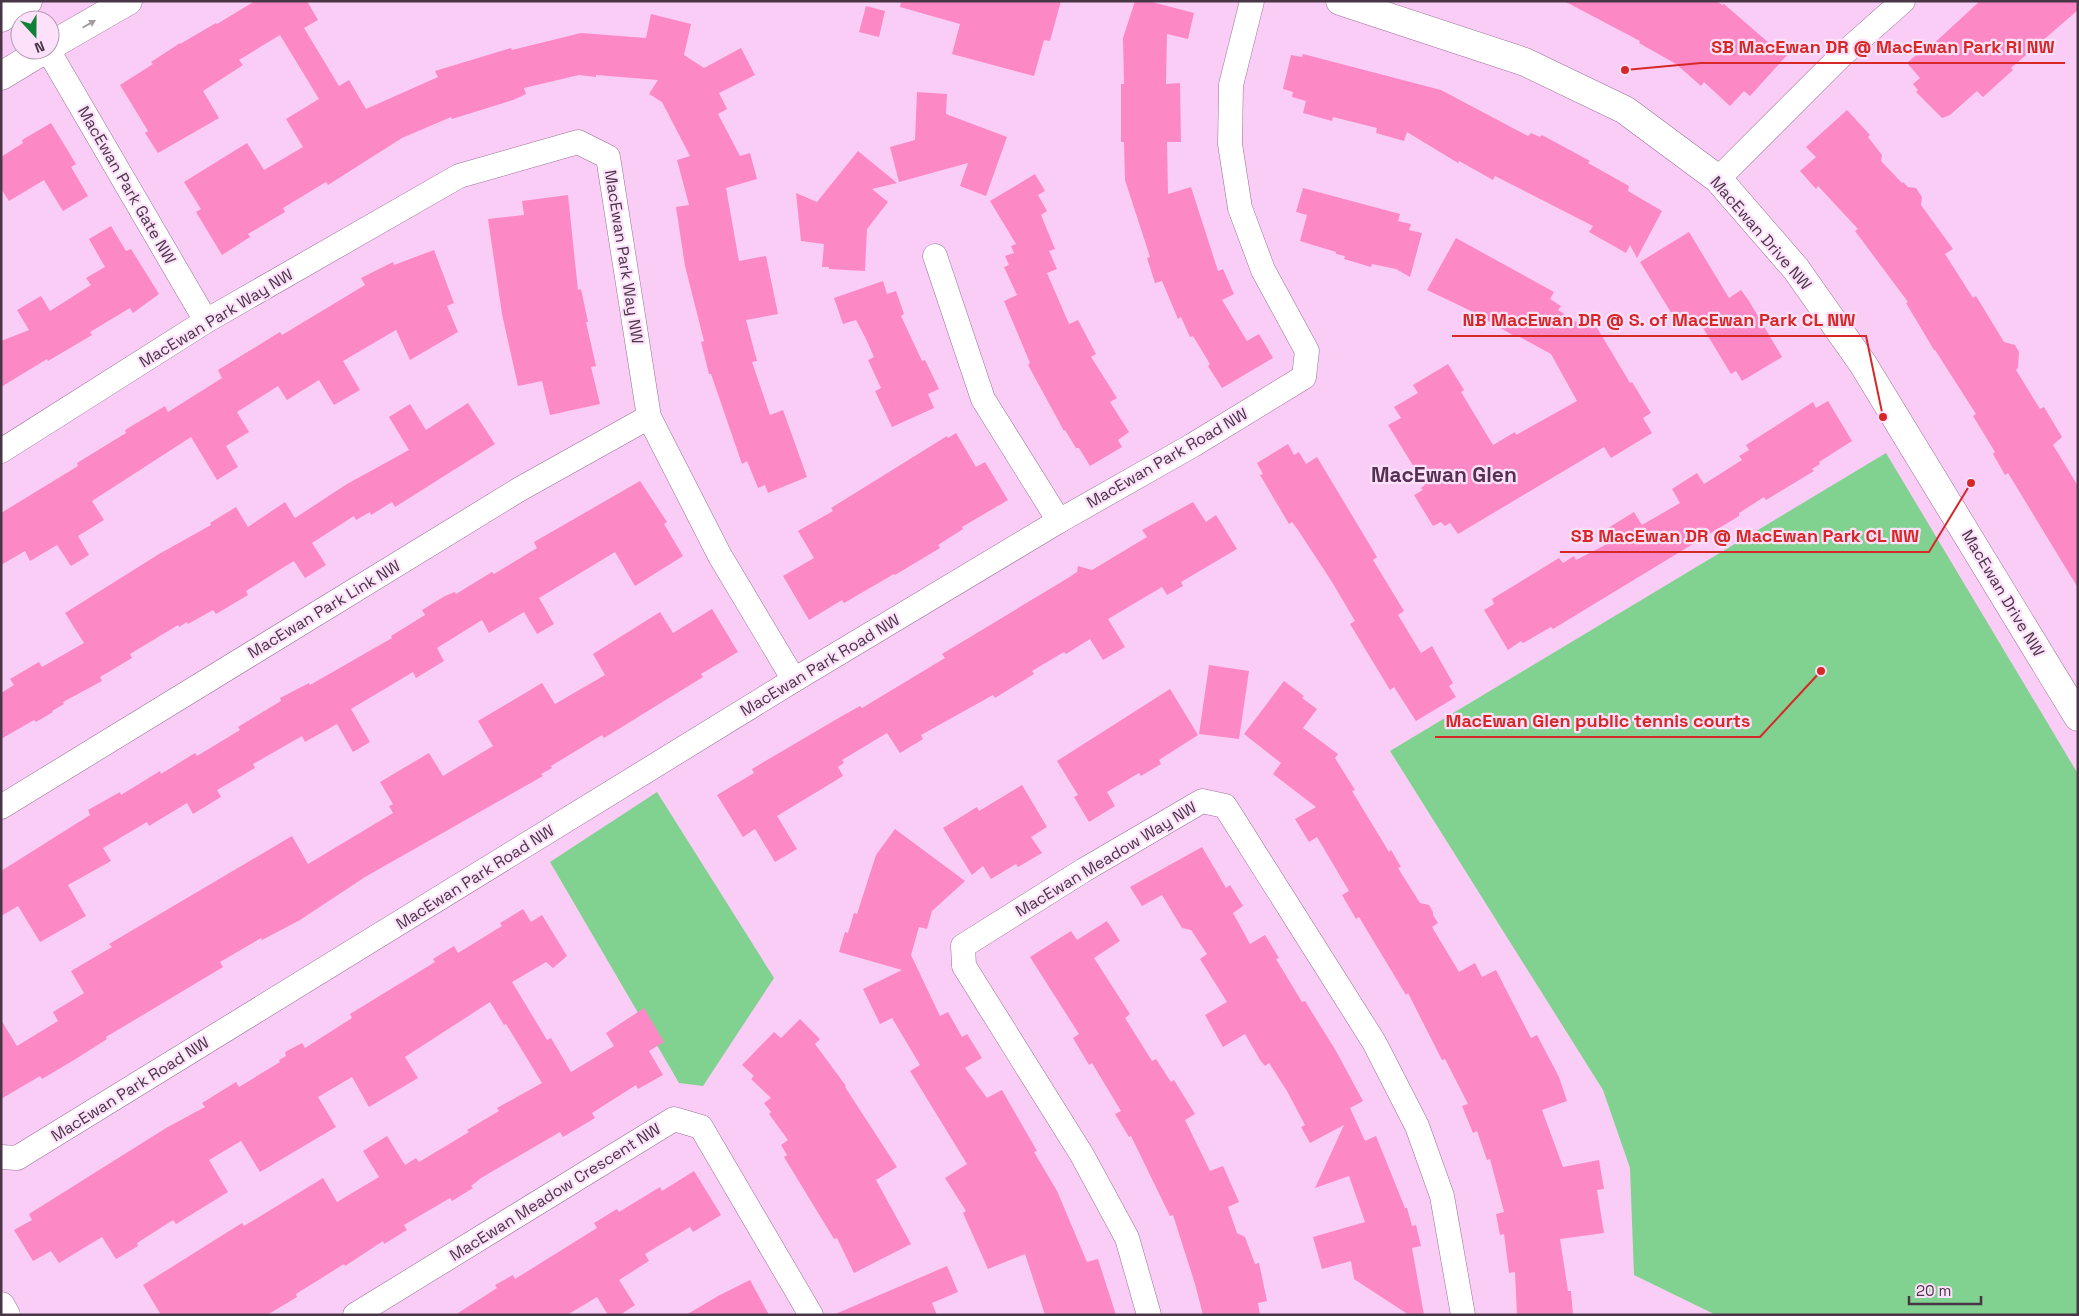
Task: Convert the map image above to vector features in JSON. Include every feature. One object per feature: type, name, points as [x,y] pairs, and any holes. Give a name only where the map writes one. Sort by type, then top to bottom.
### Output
[{"type":"street","points":[[60,40],[128,1]]},
{"type":"street","name":"MacEwan Park Road NW","points":[[1,1157],[17,1158],[794,680],[1059,521],[1193,444],[1304,376],[1307,351],[1263,270],[1240,208],[1230,144],[1230,85],[1252,1]]},
{"type":"street","name":"MacEwan Drive NW","points":[[1340,1],[1525,62],[1625,110],[1718,179],[1796,269],[1863,364],[2078,716]]},
{"type":"street","points":[[1718,179],[1840,56],[1903,1]]},
{"type":"street","points":[[1,76],[27,60]]},
{"type":"street","name":"MacEwan Park Gate NW","points":[[54,60],[206,321]]},
{"type":"street","name":"MacEwan Park Way NW","points":[[1,451],[206,321],[459,176],[578,142],[608,157],[649,417],[720,556],[794,680]]},
{"type":"street","points":[[935,256],[983,399],[1059,521]]},
{"type":"street","name":"MacEwan Park Link NW","points":[[1,807],[520,489],[649,417]]},
{"type":"street","name":"MacEwan Meadow Way NW","points":[[1149,1315],[1127,1238],[1082,1155],[964,966],[963,946],[1084,870],[1202,801],[1225,806],[1374,1042],[1417,1126],[1442,1196],[1463,1315]]},
{"type":"street","name":"MacEwan Meadow Crescent NW","points":[[355,1315],[674,1119],[701,1127],[811,1315]]},
{"type":"street","points":[[1,1306],[6,1315]]},
{"type":"green space","points":[[1886,453],[2078,774],[2078,1315],[1716,1315],[1634,1275],[1630,1168],[1603,1090],[1390,751]]},
{"type":"green space","points":[[657,792],[774,978],[703,1086],[679,1083],[550,862]]},
{"type":"building","points":[[255,1],[307,1],[318,20],[304,28],[339,86],[349,80],[366,109],[438,77],[435,71],[511,48],[512,50],[581,33],[646,38],[651,14],[691,24],[684,55],[704,68],[741,48],[755,75],[719,93],[727,109],[718,114],[740,156],[750,153],[757,179],[726,188],[739,261],[766,256],[778,314],[746,320],[757,361],[752,362],[770,415],[783,410],[807,477],[768,493],[765,485],[758,488],[747,461],[742,464],[711,374],[709,374],[701,342],[704,341],[685,266],[676,207],[689,205],[677,160],[690,156],[662,102],[649,94],[658,80],[579,75],[524,88],[526,94],[513,100],[452,119],[451,117],[402,138],[328,185],[326,182],[283,208],[285,212],[248,234],[250,237],[222,255],[196,212],[201,209],[184,182],[247,143],[264,170],[303,147],[286,119],[319,99],[280,35],[239,60],[243,65],[203,91],[219,118],[158,153],[145,133],[148,131],[120,85],[153,64],[151,62],[180,43],[217,24]]},
{"type":"building","points":[[901,1],[1061,1],[1050,41],[1044,40],[1034,76],[952,54],[960,24],[900,7]]},
{"type":"building","points":[[1135,1],[1148,1],[1194,13],[1188,39],[1167,34],[1166,84],[1180,83],[1181,142],[1167,142],[1168,194],[1191,187],[1218,271],[1223,269],[1234,294],[1222,300],[1247,341],[1259,334],[1273,358],[1222,388],[1208,366],[1210,364],[1193,336],[1190,337],[1181,317],[1178,319],[1162,281],[1155,283],[1147,258],[1150,257],[1125,180],[1124,142],[1121,142],[1121,84],[1124,84],[1123,38]]},
{"type":"building","points":[[1564,1],[1717,1],[1722,5],[1724,4],[1769,43],[1777,43],[1789,53],[1750,96],[1744,91],[1730,106],[1704,82],[1701,86],[1676,64],[1639,43],[1640,41]]},
{"type":"building","points":[[1980,1],[2078,1],[2078,10],[2011,68],[2013,70],[1983,97],[1977,91],[1950,115],[1942,118],[1916,92],[1918,90],[1913,84],[1920,78],[1907,63],[1928,45],[1930,47]]},
{"type":"building","points":[[866,6],[885,11],[879,37],[859,32]]},
{"type":"building","points":[[1303,54],[1441,90],[1528,136],[1531,133],[1540,137],[1542,135],[1590,161],[1588,163],[1629,186],[1628,191],[1662,211],[1637,258],[1630,245],[1626,253],[1589,232],[1593,226],[1495,176],[1493,180],[1459,161],[1458,163],[1407,132],[1404,141],[1376,133],[1377,128],[1333,117],[1332,121],[1303,113],[1306,101],[1292,97],[1293,92],[1283,89],[1291,55],[1302,57]]},
{"type":"building","points":[[917,92],[947,94],[946,114],[1007,137],[986,196],[960,186],[968,163],[899,182],[890,147],[915,140]]},
{"type":"building","points":[[1847,110],[1870,135],[1868,137],[1882,155],[1881,161],[1902,183],[1908,187],[1916,188],[1922,197],[1921,205],[1953,249],[1945,254],[1973,298],[1976,296],[2004,342],[2015,345],[2019,352],[2018,368],[2016,370],[2040,409],[2044,407],[2062,437],[2053,445],[2078,486],[2078,588],[2008,473],[2005,475],[1993,454],[1995,452],[1973,416],[1976,414],[1934,350],[1906,303],[1908,302],[1855,231],[1858,229],[1818,186],[1816,189],[1800,171],[1816,157],[1806,147]]},
{"type":"building","points":[[51,123],[76,164],[71,167],[88,196],[63,211],[44,180],[9,201],[1,189],[1,157],[23,143],[22,140]]},
{"type":"building","points":[[858,151],[897,183],[872,189],[888,202],[867,229],[865,271],[829,269],[829,267],[822,267],[824,244],[801,241],[796,193],[817,202]]},
{"type":"building","points":[[1035,174],[1045,191],[1038,195],[1047,211],[1041,215],[1055,249],[1049,251],[1057,269],[1047,273],[1069,324],[1078,320],[1096,354],[1091,357],[1117,398],[1110,402],[1129,432],[1118,440],[1122,447],[1090,466],[1079,448],[1076,448],[1064,431],[1028,365],[1030,363],[1004,301],[1017,295],[1004,267],[1009,265],[1005,256],[1014,253],[1011,246],[1016,244],[990,201]]},
{"type":"building","points":[[1303,188],[1400,214],[1398,221],[1411,224],[1409,230],[1422,233],[1410,277],[1396,269],[1372,264],[1371,267],[1344,259],[1345,256],[1336,254],[1336,252],[1300,241],[1307,215],[1296,212]]},
{"type":"building","points":[[568,195],[578,290],[581,289],[588,322],[586,322],[596,366],[591,367],[600,404],[550,415],[542,381],[518,386],[502,314],[488,219],[524,215],[522,201]]},
{"type":"building","points":[[111,226],[126,251],[131,249],[159,294],[133,313],[130,308],[90,332],[92,335],[1,387],[1,341],[29,330],[17,310],[41,296],[50,311],[91,285],[86,278],[105,267],[89,239]]},
{"type":"building","points":[[1689,232],[1729,298],[1741,290],[1782,357],[1742,381],[1736,371],[1731,374],[1697,318],[1683,326],[1679,317],[1675,319],[1640,262]]},
{"type":"building","points":[[1456,238],[1554,292],[1550,299],[1561,306],[1558,310],[1584,327],[1593,321],[1630,383],[1632,382],[1651,413],[1643,418],[1652,433],[1611,458],[1604,447],[1458,534],[1450,523],[1445,526],[1441,522],[1433,526],[1414,495],[1423,490],[1421,488],[1425,485],[1388,425],[1401,418],[1394,407],[1418,393],[1413,385],[1448,364],[1464,390],[1461,392],[1493,445],[1515,432],[1516,435],[1577,401],[1551,354],[1518,336],[1516,337],[1471,311],[1427,290]]},
{"type":"building","points":[[434,250],[454,303],[447,306],[458,332],[410,360],[396,330],[343,361],[360,390],[334,405],[319,380],[287,400],[278,386],[237,412],[249,432],[226,446],[238,467],[217,480],[191,437],[92,501],[104,520],[78,536],[89,555],[71,566],[57,545],[30,561],[25,551],[1,565],[1,513],[78,466],[77,463],[126,433],[125,430],[165,406],[168,412],[222,378],[218,370],[280,332],[282,335],[365,285],[361,278],[393,262],[394,265]]},
{"type":"building","points":[[883,281],[887,294],[896,291],[904,314],[901,316],[922,361],[925,360],[939,389],[928,394],[934,408],[892,427],[875,391],[881,388],[868,360],[874,357],[866,339],[856,320],[843,324],[834,298]]},
{"type":"building","points":[[1828,401],[1852,441],[1819,462],[1820,464],[1812,469],[1814,471],[1766,500],[1764,497],[1739,513],[1739,516],[1553,629],[1551,627],[1523,643],[1521,641],[1508,650],[1484,610],[1494,604],[1492,599],[1559,558],[1563,563],[1574,556],[1576,560],[1615,540],[1608,528],[1634,512],[1642,525],[1680,503],[1672,489],[1697,473],[1704,484],[1742,460],[1739,456],[1749,450],[1746,445],[1813,402],[1816,408]]},
{"type":"building","points":[[468,403],[495,444],[395,507],[392,502],[371,515],[370,512],[356,520],[354,516],[312,543],[326,565],[305,578],[294,561],[246,591],[248,595],[216,614],[213,610],[188,624],[187,622],[179,627],[178,625],[130,654],[132,658],[100,677],[102,681],[63,702],[64,704],[36,722],[34,720],[1,739],[1,693],[14,685],[10,679],[39,662],[42,667],[84,643],[65,613],[159,554],[211,525],[210,523],[236,507],[248,527],[285,502],[295,518],[347,484],[409,450],[389,417],[410,404],[426,430]]},
{"type":"building","points":[[956,433],[976,467],[985,462],[1008,500],[962,527],[963,529],[938,545],[940,548],[895,575],[844,603],[842,600],[809,620],[783,576],[814,558],[798,531],[833,511],[831,508],[947,436],[948,438]]},
{"type":"building","points":[[1288,444],[1294,455],[1299,452],[1306,464],[1317,457],[1377,557],[1373,560],[1404,611],[1398,615],[1421,653],[1432,646],[1453,683],[1449,686],[1456,697],[1416,721],[1394,687],[1390,690],[1350,624],[1355,621],[1332,582],[1298,530],[1292,522],[1289,524],[1260,475],[1263,474],[1257,463]]},
{"type":"building","points":[[640,481],[667,522],[664,524],[683,556],[635,586],[615,552],[539,598],[554,624],[537,634],[524,612],[489,633],[482,620],[437,648],[444,661],[416,678],[413,672],[351,709],[370,742],[353,752],[337,724],[305,742],[302,736],[253,764],[255,768],[217,790],[221,797],[193,814],[187,803],[149,826],[147,822],[103,848],[111,861],[68,885],[86,916],[40,942],[18,906],[1,916],[1,871],[90,815],[88,810],[120,792],[121,795],[160,771],[161,774],[195,753],[197,756],[240,730],[238,727],[281,701],[280,698],[309,683],[310,685],[392,638],[391,636],[425,615],[422,610],[445,596],[455,592],[456,594],[492,572],[494,574],[537,548],[534,542]]},
{"type":"building","points":[[1193,502],[1206,522],[1216,515],[1237,549],[1181,582],[1183,586],[1167,595],[1162,587],[1108,619],[1125,647],[1103,660],[1090,639],[1066,654],[1064,652],[1032,671],[1034,674],[995,698],[993,695],[921,735],[923,739],[900,753],[887,733],[842,760],[844,763],[838,767],[843,776],[777,816],[797,849],[775,862],[755,829],[743,837],[717,795],[754,773],[752,769],[860,706],[862,708],[945,658],[942,654],[1068,578],[1077,572],[1078,566],[1092,570],[1147,537],[1142,530]]},
{"type":"building","points":[[712,609],[738,652],[701,674],[703,677],[604,738],[602,735],[551,766],[552,768],[541,774],[543,776],[365,877],[300,920],[262,940],[261,938],[220,962],[223,967],[106,1037],[107,1039],[74,1060],[42,1079],[40,1076],[1,1099],[1,1020],[17,1046],[58,1021],[53,1012],[84,993],[71,971],[112,947],[109,944],[292,836],[308,864],[393,813],[389,806],[393,804],[380,782],[429,753],[443,776],[493,746],[478,721],[542,683],[555,704],[605,675],[593,654],[660,612],[673,633]]},
{"type":"building","points":[[1209,665],[1249,671],[1239,739],[1199,734]]},
{"type":"building","points":[[1284,681],[1304,696],[1302,698],[1317,709],[1303,728],[1338,754],[1335,758],[1355,790],[1352,791],[1389,852],[1391,850],[1401,867],[1398,868],[1420,903],[1429,905],[1433,912],[1438,923],[1432,927],[1459,972],[1475,963],[1482,977],[1496,970],[1531,1038],[1537,1035],[1559,1077],[1567,1101],[1542,1110],[1563,1167],[1599,1160],[1604,1189],[1597,1190],[1604,1233],[1560,1239],[1568,1291],[1571,1291],[1573,1315],[1517,1315],[1515,1272],[1509,1273],[1504,1234],[1500,1235],[1496,1214],[1504,1212],[1490,1159],[1487,1160],[1477,1131],[1473,1133],[1462,1106],[1468,1104],[1445,1059],[1442,1060],[1408,993],[1406,995],[1359,917],[1356,919],[1342,895],[1349,891],[1317,837],[1309,842],[1295,819],[1316,807],[1273,774],[1281,763],[1244,734]]},
{"type":"building","points":[[1170,689],[1198,735],[1159,760],[1161,764],[1141,776],[1139,773],[1107,792],[1115,806],[1089,822],[1074,797],[1078,795],[1057,761]]},
{"type":"building","points":[[1022,785],[1047,827],[1031,837],[1042,853],[1018,867],[1016,864],[991,879],[983,866],[972,875],[943,828],[977,807],[979,811]]},
{"type":"building","points":[[895,829],[965,881],[932,911],[927,929],[919,927],[911,955],[940,1016],[948,1012],[962,1037],[967,1034],[982,1058],[965,1068],[987,1098],[1002,1090],[1037,1151],[1034,1152],[1057,1191],[1087,1262],[1098,1259],[1116,1315],[1045,1315],[1025,1254],[988,1269],[963,1213],[966,1211],[945,1178],[967,1164],[910,1071],[920,1065],[892,1018],[880,1024],[863,989],[902,970],[839,952],[845,932],[848,933],[854,913],[857,914],[876,855]]},
{"type":"building","points":[[1202,847],[1226,888],[1230,885],[1243,906],[1233,913],[1250,944],[1265,935],[1279,958],[1276,959],[1302,1002],[1305,1001],[1336,1051],[1363,1101],[1350,1108],[1365,1141],[1376,1136],[1405,1208],[1407,1208],[1412,1226],[1416,1225],[1421,1246],[1412,1248],[1424,1315],[1409,1315],[1354,1279],[1351,1261],[1322,1269],[1313,1237],[1365,1222],[1349,1176],[1315,1188],[1344,1125],[1310,1143],[1301,1127],[1305,1125],[1287,1091],[1269,1063],[1265,1066],[1260,1060],[1245,1034],[1223,1047],[1205,1015],[1227,1002],[1200,959],[1207,954],[1191,930],[1182,928],[1162,895],[1142,906],[1130,887]]},
{"type":"building","points":[[523,909],[531,922],[542,915],[567,956],[553,968],[546,962],[512,982],[547,1040],[551,1038],[571,1072],[614,1046],[606,1033],[644,1008],[664,1042],[649,1051],[663,1075],[638,1089],[636,1085],[592,1113],[595,1118],[563,1137],[560,1132],[481,1178],[471,1186],[473,1188],[452,1201],[450,1198],[404,1225],[407,1230],[384,1244],[383,1241],[345,1266],[344,1264],[296,1294],[297,1297],[267,1315],[161,1315],[143,1285],[242,1223],[244,1226],[323,1178],[337,1202],[379,1177],[363,1151],[387,1136],[405,1165],[416,1158],[419,1162],[469,1132],[467,1130],[499,1111],[497,1108],[542,1083],[506,1024],[504,1025],[490,1002],[405,1057],[418,1078],[369,1107],[352,1077],[318,1097],[336,1127],[260,1172],[241,1141],[209,1160],[228,1192],[176,1224],[173,1220],[137,1243],[138,1246],[116,1259],[102,1237],[59,1263],[51,1251],[33,1261],[14,1230],[32,1220],[29,1214],[166,1128],[205,1107],[202,1103],[236,1082],[239,1087],[280,1062],[279,1060],[286,1056],[285,1052],[302,1043],[305,1048],[352,1018],[350,1014],[435,962],[433,959],[454,946],[458,953],[502,926],[500,923]]},
{"type":"building","points":[[1107,921],[1120,941],[1094,958],[1130,1014],[1125,1018],[1152,1061],[1156,1059],[1171,1082],[1174,1080],[1195,1114],[1185,1120],[1210,1171],[1223,1166],[1239,1202],[1228,1207],[1237,1233],[1245,1237],[1255,1264],[1259,1263],[1267,1301],[1258,1303],[1260,1315],[1203,1315],[1173,1215],[1170,1216],[1131,1136],[1129,1137],[1115,1114],[1121,1111],[1092,1063],[1089,1065],[1073,1038],[1079,1034],[1030,957],[1071,931],[1077,940]]},
{"type":"building","points":[[800,1019],[820,1039],[815,1044],[846,1086],[897,1167],[876,1180],[911,1244],[854,1273],[837,1238],[834,1239],[784,1157],[787,1155],[781,1145],[788,1140],[769,1114],[771,1112],[764,1103],[771,1098],[751,1079],[754,1076],[742,1065],[774,1032],[781,1038]]},
{"type":"building","points":[[694,1171],[721,1215],[693,1232],[690,1227],[645,1254],[649,1261],[619,1280],[635,1305],[620,1315],[608,1315],[597,1297],[567,1315],[455,1315],[497,1288],[495,1285],[513,1275],[515,1279],[597,1228],[594,1223],[617,1209],[619,1212],[660,1187],[662,1191]]},
{"type":"building","points":[[947,1266],[958,1292],[932,1303],[937,1315],[833,1315]]},
{"type":"building","points":[[750,1280],[769,1315],[686,1315],[718,1296]]},
{"type":"place","name":"SB MacEwan DR @ MacEwan Park RI NW","points":[[1625,70]]},
{"type":"place","name":"NB MacEwan DR @ S. of MacEwan Park CL NW","points":[[1883,417]]},
{"type":"place","name":"SB MacEwan DR @ MacEwan Park CL NW","points":[[1971,483]]},
{"type":"place","name":"MacEwan Glen public tennis courts","points":[[1821,671]]},
{"type":"district","name":"MacEwan Glen","points":[[1444,474]]}]
